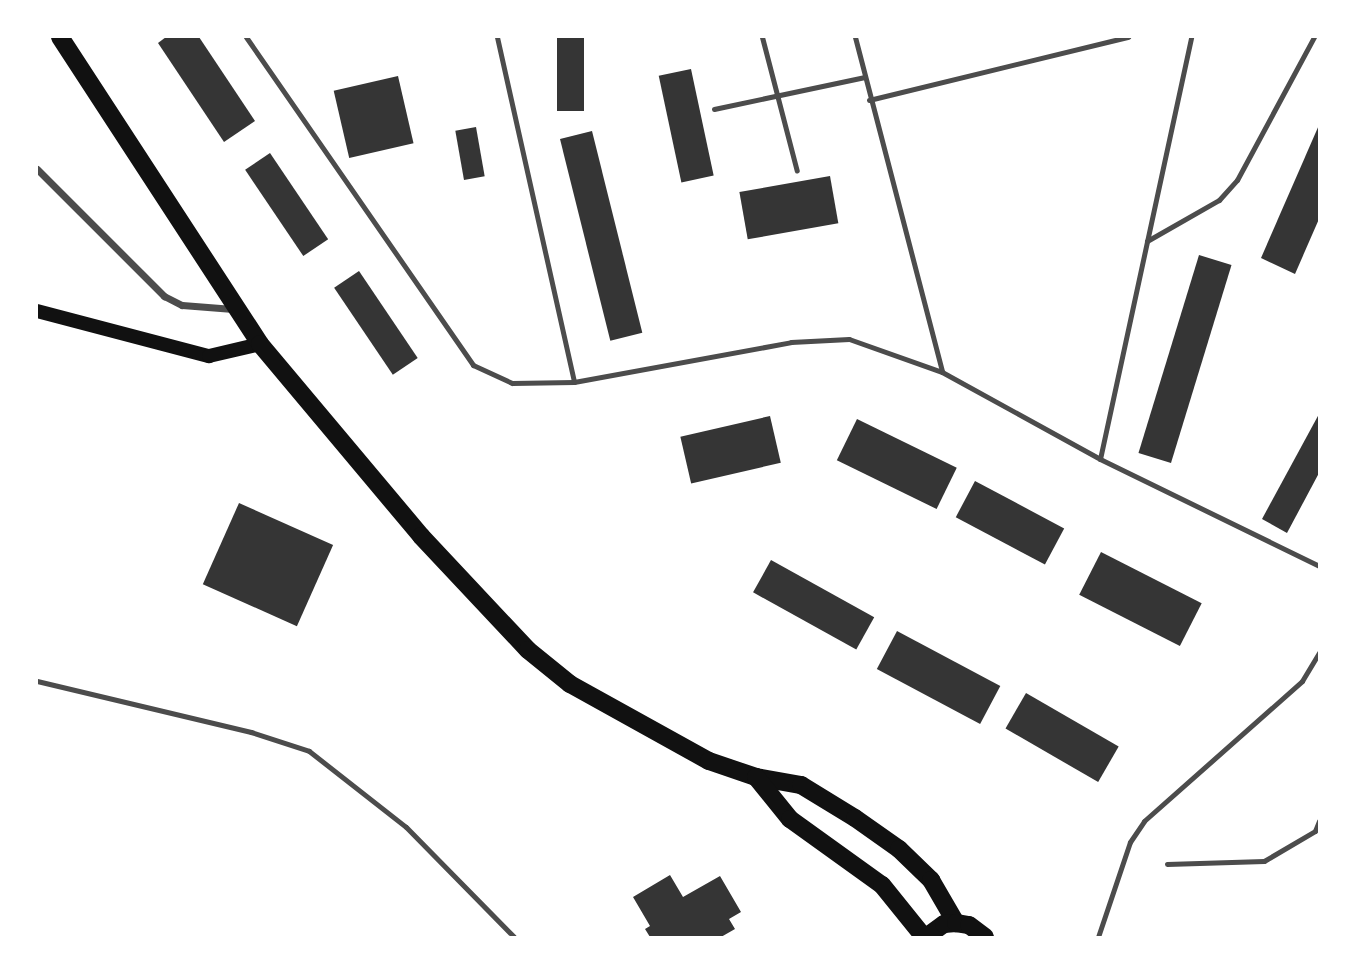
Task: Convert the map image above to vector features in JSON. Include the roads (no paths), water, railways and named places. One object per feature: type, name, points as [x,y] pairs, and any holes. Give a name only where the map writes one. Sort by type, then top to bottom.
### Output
[{"type":"main road","points":[[60,37],[260,344],[421,536],[528,650],[608,706],[709,761],[756,777],[801,785],[899,849],[931,880],[956,922]]},
{"type":"main road","points":[[37,311],[209,356],[260,344]]},
{"type":"main road","points":[[756,777],[790,819],[882,885],[925,937],[944,924],[956,922],[968,925],[985,937]]},
{"type":"street","points":[[37,169],[164,296],[182,304],[237,309]]},
{"type":"lane","points":[[246,37],[473,365],[512,383],[573,382],[791,342],[849,340],[942,372],[1100,459],[1319,566]]},
{"type":"lane","points":[[497,37],[573,382]]},
{"type":"lane","points":[[762,37],[797,171]]},
{"type":"lane","points":[[855,37],[869,100],[942,372]]},
{"type":"lane","points":[[869,100],[1128,37]]},
{"type":"lane","points":[[1100,459],[1191,37]]},
{"type":"lane","points":[[1147,241],[1219,200],[1237,180],[1314,37]]},
{"type":"lane","points":[[714,109],[864,77]]},
{"type":"lane","points":[[1098,937],[1130,842],[1144,821],[1302,681],[1319,653]]},
{"type":"lane","points":[[37,681],[251,732],[309,751],[407,827],[514,937]]},
{"type":"lane","points":[[1167,864],[1264,861],[1315,831],[1319,821]]}]
